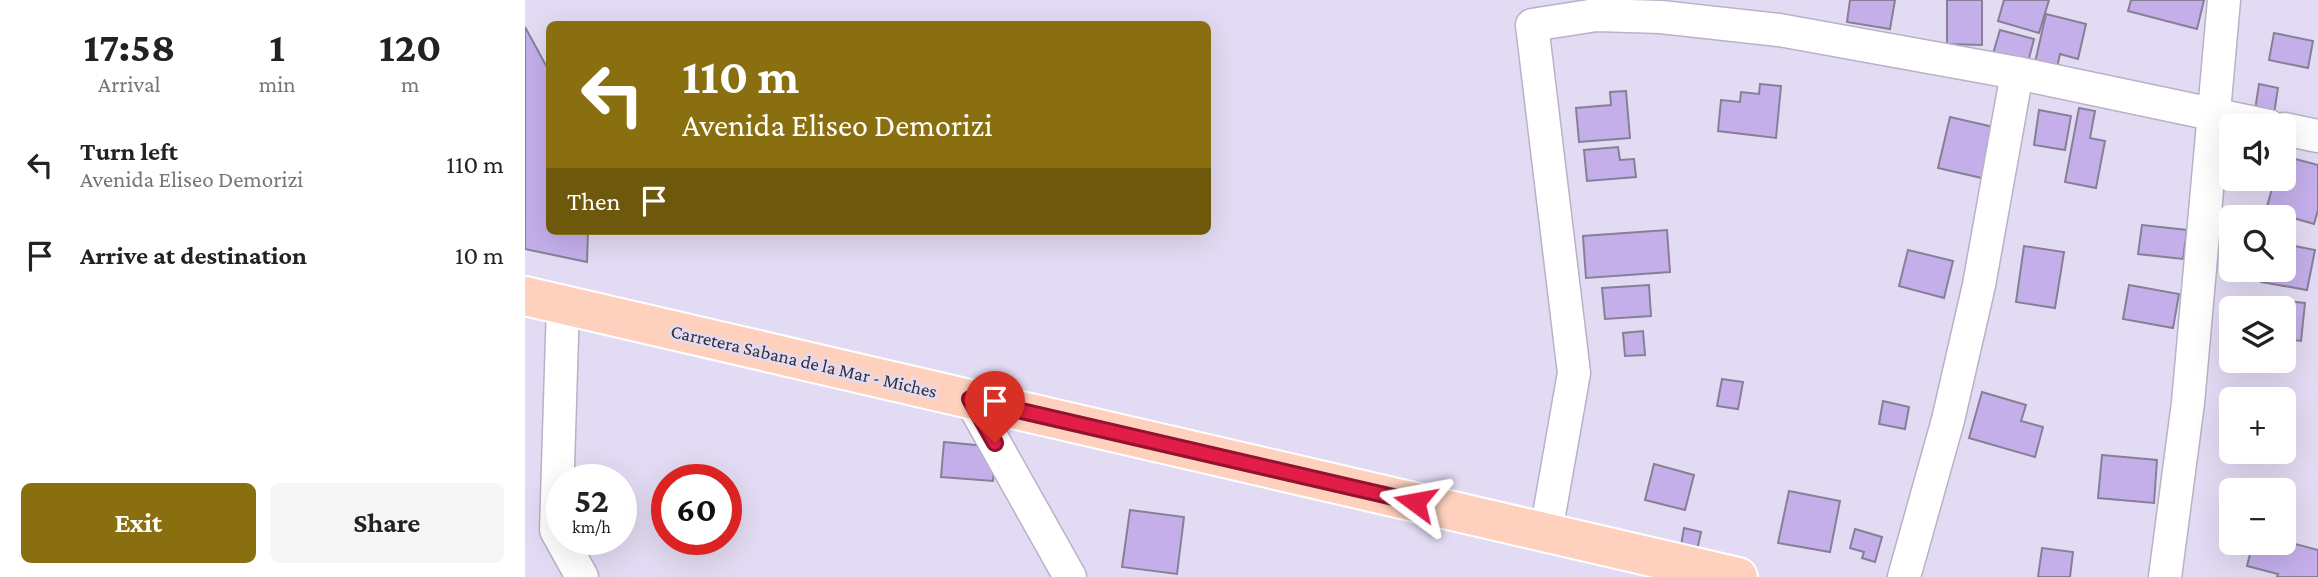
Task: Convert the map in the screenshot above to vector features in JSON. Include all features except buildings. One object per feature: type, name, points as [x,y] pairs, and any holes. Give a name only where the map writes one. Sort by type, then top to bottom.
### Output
[{"type":"main road","name":"Carretera Sabana de la Mar - Miches","points":[[525,296],[1738,577]]},
{"type":"street","points":[[2165,577],[2187,403],[2224,0]]},
{"type":"street","points":[[1546,532],[1574,373],[1532,25],[1595,15],[1661,17],[1779,30],[2017,73],[2219,115]]},
{"type":"street","points":[[1904,577],[1948,420],[1979,285],[2017,73]]},
{"type":"street","points":[[2296,131],[2318,136]]},
{"type":"street","points":[[563,305],[556,530],[582,577]]},
{"type":"street","points":[[970,399],[1070,577]]},
{"type":"route","points":[[995,443],[970,399],[1415,502]]}]
